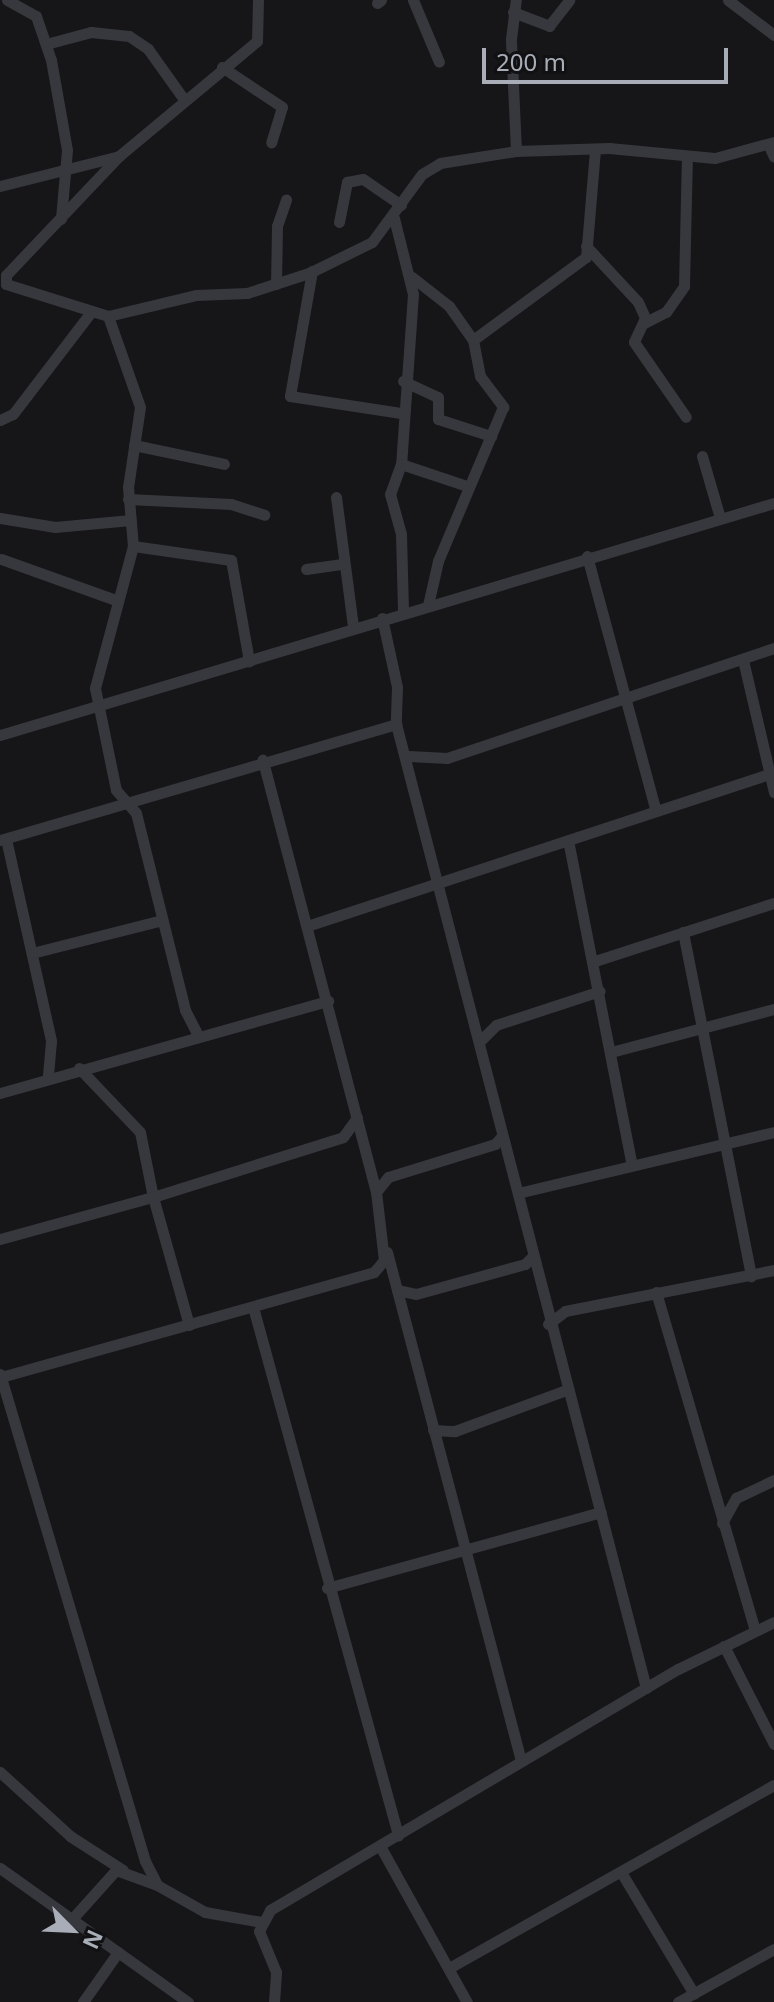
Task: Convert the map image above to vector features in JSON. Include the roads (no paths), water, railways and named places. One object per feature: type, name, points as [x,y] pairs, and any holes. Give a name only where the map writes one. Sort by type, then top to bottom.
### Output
[{"type":"street","points":[[7,0],[36,16],[65,117],[66,166],[61,219]]},
{"type":"street","points":[[258,0],[257,41],[183,98],[119,156],[2,283],[108,316],[276,284],[312,271],[372,242],[434,165],[516,151],[595,149],[715,158],[771,143],[774,157]]},
{"type":"street","points":[[413,0],[439,62]]},
{"type":"street","points":[[515,6],[549,26],[569,0]]},
{"type":"street","points":[[728,0],[774,35]]},
{"type":"street","points":[[515,6],[516,151]]},
{"type":"street","points":[[46,44],[91,32],[129,36],[148,49],[183,98]]},
{"type":"street","points":[[222,67],[282,107],[271,142]]},
{"type":"street","points":[[473,340],[580,265],[586,245],[595,149]]},
{"type":"street","points":[[0,186],[66,166],[119,156]]},
{"type":"street","points":[[686,417],[634,342],[644,323],[666,312],[684,286],[687,156]]},
{"type":"street","points":[[339,222],[347,182],[363,179],[401,205]]},
{"type":"street","points":[[276,284],[277,226],[286,200]]},
{"type":"street","points":[[394,218],[411,276],[401,413],[401,464],[390,503],[401,534],[403,613]]},
{"type":"street","points":[[586,245],[632,293],[644,323]]},
{"type":"street","points":[[312,271],[290,396],[401,413]]},
{"type":"street","points":[[411,276],[449,306],[473,340],[480,376],[503,407],[467,486],[428,605]]},
{"type":"street","points":[[0,420],[13,414],[91,312]]},
{"type":"street","points":[[108,316],[139,399],[128,499],[133,546],[105,666],[96,680],[116,790],[141,828],[162,920],[197,1034]]},
{"type":"street","points":[[403,381],[438,397],[438,419],[491,436]]},
{"type":"street","points":[[134,445],[224,464]]},
{"type":"street","points":[[702,456],[720,518]]},
{"type":"street","points":[[401,464],[467,486]]},
{"type":"street","points":[[336,497],[341,564],[353,626]]},
{"type":"street","points":[[128,499],[231,504],[264,515]]},
{"type":"street","points":[[0,735],[249,661],[353,626],[774,503]]},
{"type":"street","points":[[0,518],[55,527],[131,520]]},
{"type":"street","points":[[133,546],[231,560],[249,661]]},
{"type":"street","points":[[587,556],[628,695],[656,811]]},
{"type":"street","points":[[1,559],[118,601]]},
{"type":"street","points":[[306,569],[341,564]]},
{"type":"street","points":[[382,618],[397,687],[396,724],[409,756],[548,1324],[646,1688]]},
{"type":"street","points":[[409,756],[447,758],[774,648]]},
{"type":"street","points":[[743,660],[774,792]]},
{"type":"street","points":[[48,1078],[53,1054],[32,953],[3,840],[263,760],[396,724]]},
{"type":"street","points":[[263,760],[366,1152],[395,1285],[521,1761]]},
{"type":"street","points":[[307,926],[569,845],[656,811],[770,774]]},
{"type":"street","points":[[569,845],[595,961],[632,1165]]},
{"type":"street","points":[[595,961],[774,903]]},
{"type":"street","points":[[32,953],[162,920]]},
{"type":"street","points":[[683,932],[729,1143],[751,1276]]},
{"type":"street","points":[[479,1042],[496,1025],[600,991]]},
{"type":"street","points":[[0,1093],[197,1034],[328,1001]]},
{"type":"street","points":[[611,1052],[774,1009]]},
{"type":"street","points":[[79,1068],[136,1126],[189,1325]]},
{"type":"street","points":[[0,1239],[153,1197],[343,1137],[357,1118]]},
{"type":"street","points":[[518,1193],[774,1132]]},
{"type":"street","points":[[376,1192],[388,1177],[495,1144],[502,1136]]},
{"type":"street","points":[[343,1137],[366,1152]]},
{"type":"street","points":[[370,1169],[388,1177]]},
{"type":"street","points":[[157,1885],[72,1631],[0,1375],[374,1272],[387,1252]]},
{"type":"street","points":[[374,1272],[416,1294],[525,1264],[533,1256]]},
{"type":"street","points":[[548,1324],[565,1311],[774,1270]]},
{"type":"street","points":[[656,1292],[712,1494],[755,1631]]},
{"type":"street","points":[[543,1300],[565,1311]]},
{"type":"street","points":[[253,1307],[327,1588],[398,1835]]},
{"type":"street","points":[[433,1430],[455,1431],[566,1390]]},
{"type":"street","points":[[712,1494],[736,1498],[774,1480]]},
{"type":"street","points":[[722,1524],[736,1498]]},
{"type":"street","points":[[327,1588],[601,1512]]},
{"type":"street","points":[[0,1772],[70,1836],[123,1870],[224,1920],[261,1922],[280,1903],[521,1761],[646,1688],[774,1622]]},
{"type":"street","points":[[724,1646],[774,1744]]},
{"type":"street","points":[[449,1968],[774,1785]]},
{"type":"street","points":[[380,1846],[467,2002]]},
{"type":"street","points":[[72,1919],[109,1873],[123,1870]]},
{"type":"street","points":[[621,1872],[694,1994]]},
{"type":"street","points":[[2,1874],[72,1919],[188,2002]]},
{"type":"street","points":[[261,1922],[277,1978],[274,2002]]},
{"type":"street","points":[[83,2002],[118,1952]]},
{"type":"street","points":[[678,2002],[772,1954]]}]
